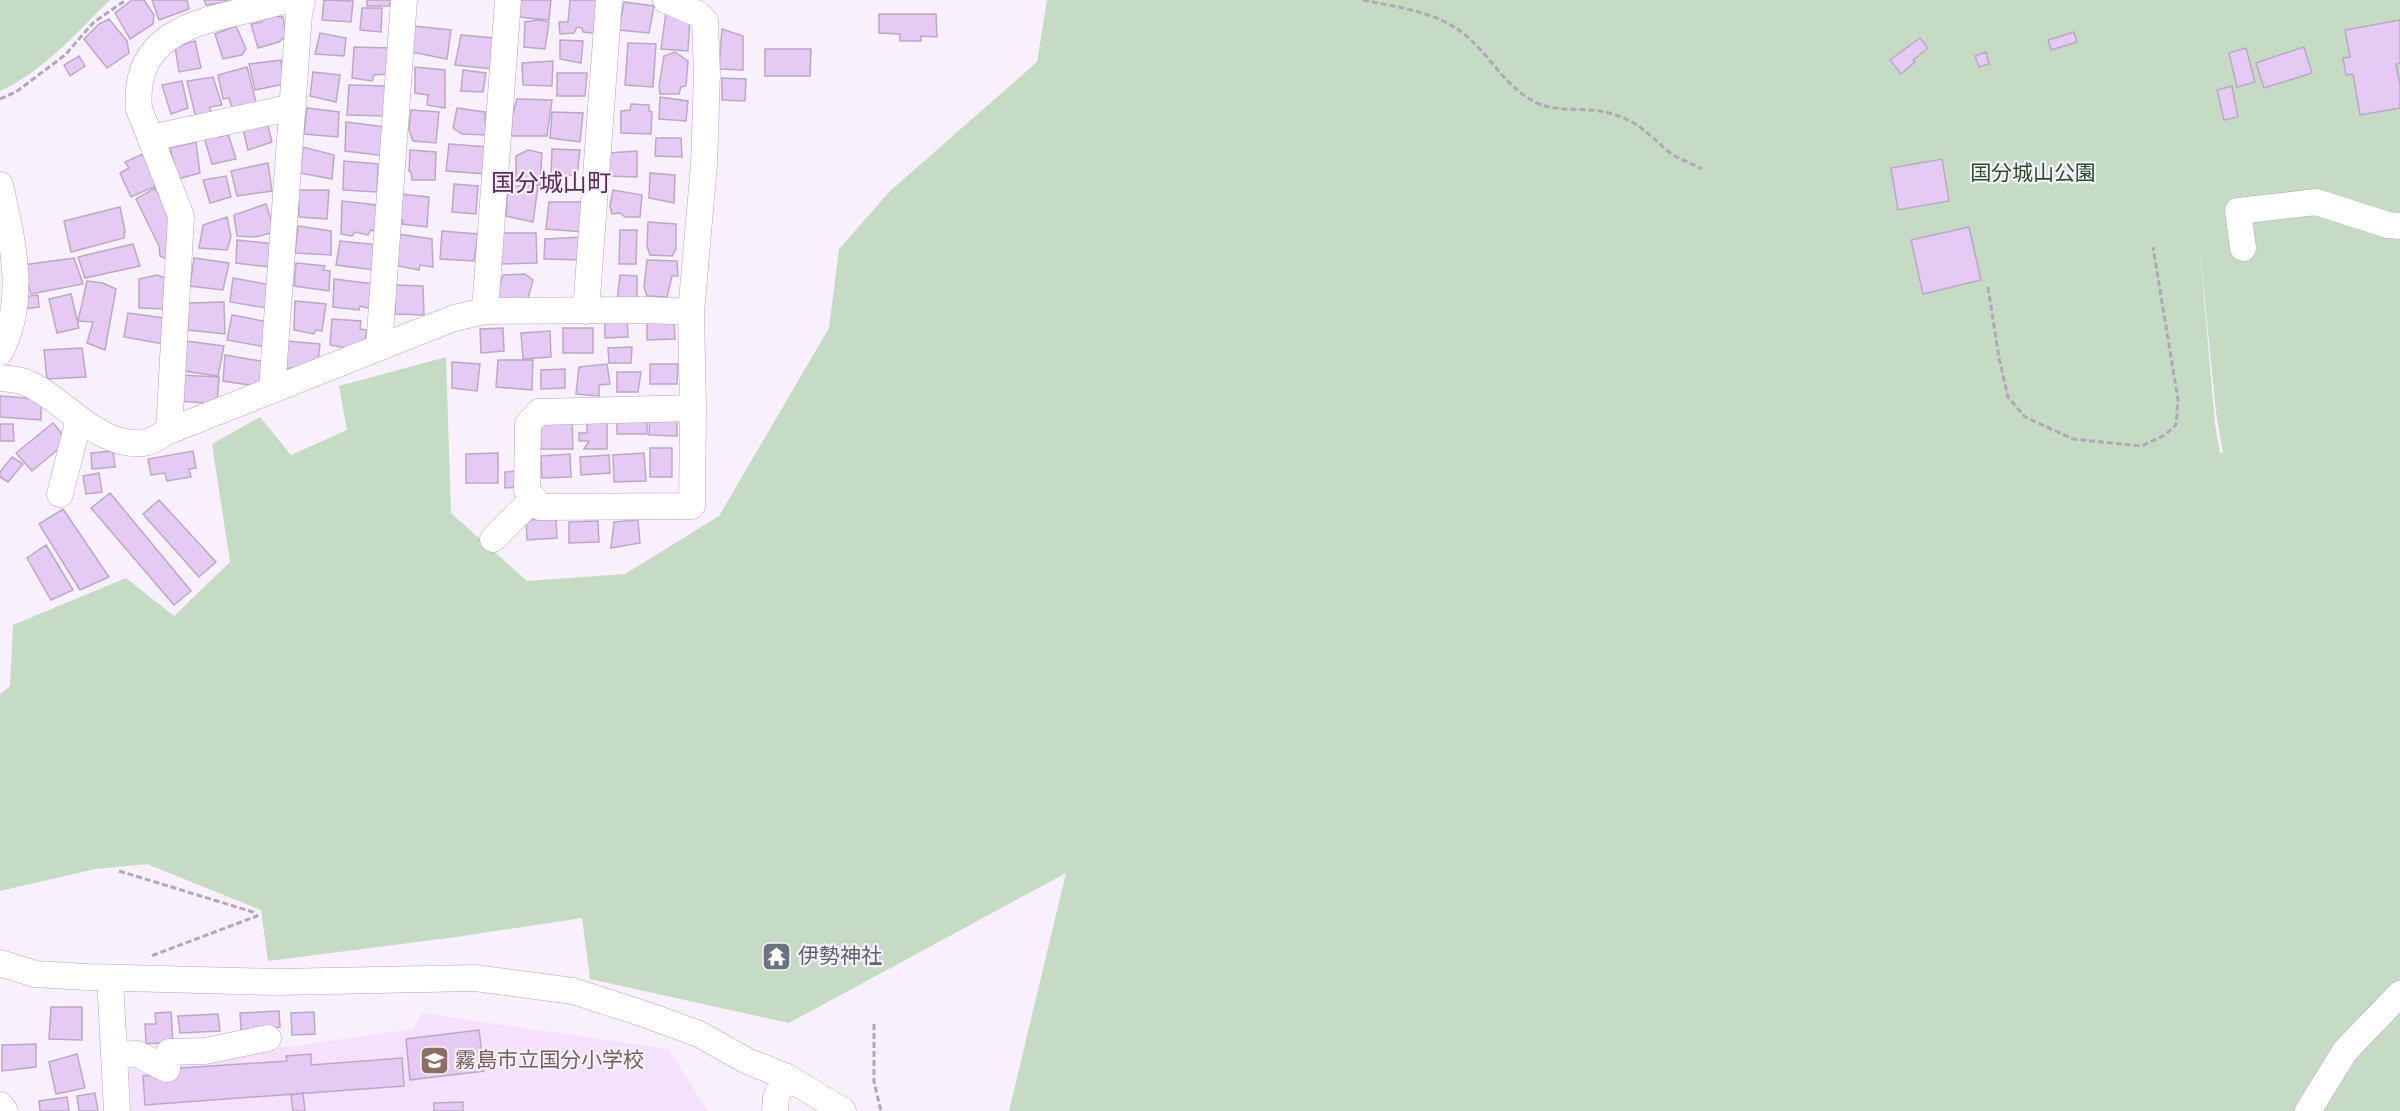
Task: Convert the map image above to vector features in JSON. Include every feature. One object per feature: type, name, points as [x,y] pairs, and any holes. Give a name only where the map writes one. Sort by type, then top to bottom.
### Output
[{"type":"street","points":[[169,431],[182,216],[139,109],[138,97],[142,74],[155,49],[177,31],[208,18],[286,0]]},
{"type":"street","points":[[273,390],[299,14],[302,0]]},
{"type":"street","points":[[379,347],[405,0]]},
{"type":"street","points":[[485,311],[508,0]]},
{"type":"street","points":[[586,311],[609,0]]},
{"type":"street","points":[[666,0],[698,14],[705,21],[707,74],[704,165],[691,312],[693,408],[692,506],[540,507],[527,491],[528,424],[539,412],[693,408]]},
{"type":"street","points":[[151,138],[293,107]]},
{"type":"street","points":[[0,185],[15,254],[14,308],[6,340],[0,352]]},
{"type":"street","points":[[2243,248],[2238,211],[2316,202],[2388,225],[2400,226]]},
{"type":"street","points":[[0,378],[25,381],[54,398],[79,419],[113,439],[145,443],[169,431],[454,318],[485,311],[691,312]]},
{"type":"street","points":[[60,494],[79,419]]},
{"type":"street","points":[[493,539],[534,498]]},
{"type":"street","points":[[0,963],[35,974],[110,978],[278,982],[475,978],[573,992],[699,1034],[747,1061],[785,1076],[843,1111]]},
{"type":"street","points":[[110,978],[117,1111]]},
{"type":"street","points":[[2308,1111],[2345,1051],[2400,994]]},
{"type":"street","points":[[114,1055],[137,1054],[168,1070],[169,1052],[205,1051],[268,1038]]},
{"type":"street","points":[[775,1111],[776,1098],[785,1076]]},
{"type":"street","points":[[0,1105],[5,1111]]},
{"type":"path","points":[[0,99],[16,92],[65,55],[94,22],[126,0]]},
{"type":"path","points":[[1363,0],[1423,13],[1449,22],[1472,40],[1516,90],[1536,103],[1555,108],[1608,112],[1637,123],[1671,153],[1702,168]]},
{"type":"path","points":[[1988,287],[1999,358],[2008,397],[2025,417],[2073,439],[2140,446],[2165,435],[2176,425],[2178,400],[2153,247]]},
{"type":"path","points":[[119,871],[253,912],[257,916],[149,957],[140,978]]},
{"type":"path","points":[[874,1024],[874,1082],[881,1111]]},
{"type":"shaded area","name":"霧島市立国分小学校","points":[[422,1013],[668,1049],[708,1111],[131,1111],[129,1069],[413,1029]]},
{"type":"green space","points":[[0,0],[110,0],[45,63],[0,91]]},
{"type":"green space","name":"国分城山公園","points":[[1047,0],[2400,0],[2400,1111],[1009,1111],[1066,873],[789,1023],[590,979],[582,918],[268,961],[261,910],[147,864],[95,869],[0,891],[0,694],[10,686],[13,625],[126,578],[174,616],[230,562],[212,444],[260,417],[291,455],[347,430],[339,386],[446,357],[451,513],[527,581],[625,574],[719,516],[829,328],[839,249],[890,191],[1037,62]],"holes":[[[2199,241],[2216,413],[2223,453],[2220,453],[2215,424]]]},
{"type":"building","points":[[132,0],[144,0],[154,15],[153,24],[130,39],[115,13]]},
{"type":"building","points":[[152,0],[187,0],[189,9],[159,20]]},
{"type":"building","points":[[204,0],[229,0],[229,2],[206,5]]},
{"type":"building","points":[[324,0],[353,1],[351,22],[322,20]]},
{"type":"building","points":[[367,0],[391,0],[389,6],[367,6]]},
{"type":"building","points":[[520,0],[551,0],[549,20],[519,17]]},
{"type":"building","points":[[570,0],[598,0],[601,34],[583,32],[582,28],[577,27],[574,33],[560,34],[559,22],[568,22]]},
{"type":"building","points":[[624,2],[654,6],[649,33],[619,30]]},
{"type":"building","points":[[362,8],[382,8],[381,32],[360,30]]},
{"type":"building","points":[[666,12],[690,16],[688,51],[661,49]]},
{"type":"building","points":[[879,14],[936,14],[937,37],[921,36],[921,41],[900,41],[900,34],[879,33]]},
{"type":"building","points":[[268,15],[283,17],[286,36],[279,42],[258,48],[251,24],[262,22],[262,18]]},
{"type":"building","points":[[109,19],[127,41],[129,53],[107,68],[84,39],[99,24]]},
{"type":"building","points":[[537,20],[549,22],[545,49],[524,47],[525,22]]},
{"type":"building","points":[[2400,20],[2400,63],[2396,64],[2400,85],[2400,108],[2360,115],[2353,74],[2346,75],[2343,58],[2350,57],[2345,30]]},
{"type":"building","points":[[236,26],[246,49],[242,55],[223,59],[215,34]]},
{"type":"building","points":[[414,26],[451,30],[447,59],[411,52]]},
{"type":"building","points":[[722,29],[743,36],[743,70],[719,69]]},
{"type":"building","points":[[2074,32],[2077,42],[2051,50],[2048,40]]},
{"type":"building","points":[[320,33],[346,38],[344,56],[315,54]]},
{"type":"building","points":[[461,35],[494,38],[492,69],[455,65]]},
{"type":"building","points":[[1920,38],[1928,48],[1901,74],[1890,60]]},
{"type":"building","points":[[560,40],[583,41],[581,63],[560,59]]},
{"type":"building","points":[[195,41],[201,68],[179,72],[175,47]]},
{"type":"building","points":[[628,43],[656,44],[653,87],[625,85]]},
{"type":"building","points":[[354,47],[392,48],[388,74],[374,75],[372,81],[352,78]]},
{"type":"building","points":[[2304,47],[2312,73],[2264,88],[2256,63]]},
{"type":"building","points":[[2246,48],[2255,82],[2237,87],[2229,53]]},
{"type":"building","points":[[765,49],[811,49],[810,76],[765,76]]},
{"type":"building","points":[[675,52],[688,61],[686,86],[681,87],[679,94],[660,94],[659,86],[664,56]]},
{"type":"building","points":[[1986,52],[1989,64],[1979,67],[1975,56]]},
{"type":"building","points":[[79,56],[85,66],[70,76],[64,65]]},
{"type":"building","points":[[281,60],[284,84],[255,90],[249,64]]},
{"type":"building","points":[[553,61],[552,86],[523,85],[522,63]]},
{"type":"building","points":[[247,67],[257,106],[233,110],[229,98],[223,99],[218,75]]},
{"type":"building","points":[[415,67],[445,70],[445,108],[427,105],[428,95],[415,93]]},
{"type":"building","points":[[463,70],[486,73],[483,92],[461,91]]},
{"type":"building","points":[[313,72],[340,75],[336,102],[310,96]]},
{"type":"building","points":[[557,73],[587,73],[585,96],[557,96]]},
{"type":"building","points":[[213,77],[222,105],[210,107],[211,114],[196,118],[187,81]]},
{"type":"building","points":[[722,78],[746,79],[745,101],[722,100]]},
{"type":"building","points":[[182,81],[188,108],[171,114],[162,85]]},
{"type":"building","points":[[349,85],[387,86],[386,116],[347,115]]},
{"type":"building","points":[[2232,86],[2238,117],[2224,120],[2217,90]]},
{"type":"building","points":[[660,97],[688,101],[686,121],[659,119]]},
{"type":"building","points":[[517,99],[552,100],[547,136],[511,136],[512,116]]},
{"type":"building","points":[[631,104],[649,105],[649,111],[652,112],[651,134],[621,133],[621,111],[630,110]]},
{"type":"building","points":[[307,108],[339,112],[338,137],[304,134]]},
{"type":"building","points":[[457,108],[485,112],[486,135],[462,134],[453,128]]},
{"type":"building","points":[[411,110],[439,112],[436,143],[413,141],[409,130]]},
{"type":"building","points":[[552,112],[583,113],[580,142],[550,138]]},
{"type":"building","points":[[266,119],[272,142],[248,150],[242,125]]},
{"type":"building","points":[[346,122],[385,127],[385,156],[345,151]]},
{"type":"building","points":[[218,133],[220,137],[228,134],[236,159],[212,164],[204,137]]},
{"type":"building","points":[[656,138],[681,138],[682,157],[655,156]]},
{"type":"building","points":[[196,142],[200,173],[178,179],[170,148]]},
{"type":"building","points":[[449,144],[488,147],[486,174],[446,171]]},
{"type":"building","points":[[303,147],[334,155],[332,179],[300,173]]},
{"type":"building","points":[[552,149],[580,150],[577,176],[551,174]]},
{"type":"building","points":[[410,150],[436,152],[435,180],[412,180],[409,171]]},
{"type":"building","points":[[528,150],[542,153],[540,185],[516,182],[516,156]]},
{"type":"building","points":[[637,151],[637,177],[607,176],[608,153]]},
{"type":"building","points":[[143,154],[158,185],[131,197],[120,173],[129,168],[125,162]]},
{"type":"building","points":[[1942,159],[1949,201],[1898,210],[1891,168]]},
{"type":"building","points":[[344,161],[378,164],[377,192],[343,190]]},
{"type":"building","points":[[268,163],[272,191],[237,196],[231,171]]},
{"type":"building","points":[[650,173],[675,175],[674,203],[649,198]]},
{"type":"building","points":[[226,176],[231,197],[210,203],[203,180]]},
{"type":"building","points":[[454,184],[478,186],[476,214],[452,212]]},
{"type":"building","points":[[508,186],[538,186],[533,222],[506,216]]},
{"type":"building","points":[[155,188],[174,225],[168,255],[164,258],[160,256],[159,246],[136,199]]},
{"type":"building","points":[[298,190],[329,190],[327,219],[299,217]]},
{"type":"building","points":[[613,190],[642,195],[640,217],[625,217],[620,213],[612,214],[610,206]]},
{"type":"building","points":[[400,194],[429,197],[427,227],[402,224],[403,220],[399,219]]},
{"type":"building","points":[[342,201],[377,205],[377,232],[371,230],[368,235],[355,232],[352,236],[341,234]]},
{"type":"building","points":[[549,202],[584,202],[584,232],[546,229]]},
{"type":"building","points":[[266,204],[275,232],[255,237],[237,236],[234,215]]},
{"type":"building","points":[[120,207],[125,231],[124,238],[71,252],[64,221]]},
{"type":"building","points":[[227,217],[231,237],[227,250],[199,248],[203,225]]},
{"type":"building","points":[[648,222],[676,224],[676,249],[672,256],[650,255],[647,246]]},
{"type":"building","points":[[298,226],[331,231],[331,255],[295,253]]},
{"type":"building","points":[[1969,227],[1981,280],[1923,294],[1911,240]]},
{"type":"building","points":[[620,230],[637,230],[636,264],[619,264]]},
{"type":"building","points":[[442,231],[478,234],[474,261],[440,259]]},
{"type":"building","points":[[501,233],[536,233],[537,263],[500,264]]},
{"type":"building","points":[[398,234],[432,239],[433,267],[420,265],[419,270],[398,266]]},
{"type":"building","points":[[582,237],[582,260],[544,259],[545,239]]},
{"type":"building","points":[[237,240],[274,244],[269,267],[236,263]]},
{"type":"building","points":[[340,241],[378,245],[374,270],[336,265]]},
{"type":"building","points":[[133,244],[140,266],[85,278],[78,257]]},
{"type":"building","points":[[74,258],[83,284],[31,294],[23,265]]},
{"type":"building","points":[[194,258],[229,263],[223,290],[190,286]]},
{"type":"building","points":[[647,260],[677,261],[678,276],[672,276],[667,297],[647,296],[644,287]]},
{"type":"building","points":[[296,263],[325,266],[323,270],[330,271],[329,291],[294,286]]},
{"type":"building","points":[[525,274],[533,280],[528,298],[508,310],[499,303],[497,294],[503,275]]},
{"type":"building","points":[[157,275],[171,280],[168,309],[139,308],[139,279]]},
{"type":"building","points":[[620,275],[637,276],[637,303],[617,302]]},
{"type":"building","points":[[233,278],[271,285],[267,308],[230,302]]},
{"type":"building","points":[[334,279],[374,284],[372,309],[360,306],[359,310],[333,307]]},
{"type":"building","points":[[87,281],[103,283],[116,289],[105,350],[87,343],[93,322],[78,321]]},
{"type":"building","points":[[395,285],[423,286],[424,315],[395,314]]},
{"type":"building","points":[[71,294],[79,328],[57,333],[49,299]]},
{"type":"building","points":[[38,295],[39,307],[24,309],[22,297]]},
{"type":"building","points":[[295,301],[326,304],[322,331],[316,330],[314,334],[294,330]]},
{"type":"building","points":[[224,302],[225,334],[188,330],[188,303]]},
{"type":"building","points":[[128,313],[164,318],[164,344],[124,337]]},
{"type":"building","points":[[232,315],[269,322],[266,347],[227,340]]},
{"type":"building","points":[[627,316],[628,337],[605,338],[605,317]]},
{"type":"building","points":[[332,319],[361,321],[360,329],[367,330],[363,351],[330,345]]},
{"type":"building","points":[[647,322],[674,322],[675,339],[647,340]]},
{"type":"building","points":[[503,328],[504,351],[481,353],[480,329]]},
{"type":"building","points":[[563,328],[593,328],[593,353],[563,353]]},
{"type":"building","points":[[550,331],[551,357],[523,359],[521,333]]},
{"type":"building","points":[[186,341],[224,346],[218,376],[183,371]]},
{"type":"building","points":[[287,341],[320,344],[317,369],[285,368]]},
{"type":"building","points":[[632,347],[631,363],[609,363],[608,348]]},
{"type":"building","points":[[82,348],[86,377],[47,379],[44,350]]},
{"type":"building","points":[[225,355],[267,362],[262,387],[223,381]]},
{"type":"building","points":[[498,360],[533,360],[532,390],[496,387]]},
{"type":"building","points":[[452,362],[480,364],[477,391],[452,388]]},
{"type":"building","points":[[607,364],[610,384],[599,385],[599,396],[576,394],[579,367]]},
{"type":"building","points":[[650,364],[678,364],[677,384],[650,384]]},
{"type":"building","points":[[565,369],[565,388],[541,389],[541,370]]},
{"type":"building","points":[[617,372],[641,372],[638,392],[617,392]]},
{"type":"building","points":[[181,375],[219,377],[217,404],[179,401]]},
{"type":"building","points":[[0,396],[41,399],[41,420],[0,417]]},
{"type":"building","points":[[647,412],[647,434],[617,434],[617,413]]},
{"type":"building","points":[[600,416],[607,416],[607,449],[584,449],[589,441],[579,441],[579,433],[587,433],[587,423],[600,423]]},
{"type":"building","points":[[650,416],[677,417],[677,436],[649,435]]},
{"type":"building","points":[[572,417],[573,449],[541,449],[540,418]]},
{"type":"building","points":[[53,423],[68,441],[32,471],[16,453]]},
{"type":"building","points":[[0,424],[13,424],[14,441],[0,441]]},
{"type":"building","points":[[650,448],[672,448],[672,477],[650,477]]},
{"type":"building","points":[[113,451],[115,467],[92,469],[91,453]]},
{"type":"building","points":[[193,451],[196,468],[189,469],[191,477],[167,481],[165,473],[151,475],[148,459]]},
{"type":"building","points":[[498,453],[498,483],[466,483],[466,454]]},
{"type":"building","points":[[644,453],[646,481],[614,482],[613,455]]},
{"type":"building","points":[[570,454],[571,477],[542,478],[541,456]]},
{"type":"building","points":[[609,455],[610,473],[581,475],[580,457]]},
{"type":"building","points":[[12,457],[23,464],[8,482],[0,477],[0,472]]},
{"type":"building","points":[[518,471],[518,487],[505,488],[505,472]]},
{"type":"building","points":[[99,473],[102,492],[86,494],[83,476]]},
{"type":"building","points":[[110,493],[191,591],[174,605],[91,508]]},
{"type":"building","points":[[159,500],[216,562],[199,577],[143,514]]},
{"type":"building","points":[[63,509],[109,577],[80,590],[39,524]]},
{"type":"building","points":[[556,519],[557,538],[527,540],[526,520]]},
{"type":"building","points":[[638,520],[640,543],[611,548],[614,522]]},
{"type":"building","points":[[598,521],[599,542],[569,543],[569,522]]},
{"type":"building","points":[[46,545],[73,590],[51,600],[27,558]]},
{"type":"building","points":[[51,1007],[82,1007],[82,1040],[49,1039]]},
{"type":"building","points":[[279,1011],[280,1027],[241,1030],[240,1013]]},
{"type":"building","points":[[171,1012],[173,1042],[146,1044],[145,1024],[156,1024],[155,1013]]},
{"type":"building","points":[[314,1012],[315,1034],[292,1035],[291,1013]]},
{"type":"building","points":[[218,1014],[220,1031],[180,1033],[178,1016]]},
{"type":"building","points":[[479,1030],[484,1071],[410,1080],[406,1039]]},
{"type":"building","points":[[36,1044],[36,1067],[2,1071],[2,1045]]},
{"type":"building","points":[[77,1054],[85,1088],[56,1094],[49,1062]]},
{"type":"building","points":[[311,1054],[311,1065],[402,1058],[404,1086],[145,1105],[143,1076],[168,1074],[167,1069],[287,1061],[286,1056]]},
{"type":"building","points":[[95,1093],[98,1111],[79,1111],[77,1096]]},
{"type":"building","points":[[303,1093],[305,1111],[293,1111],[291,1095]]},
{"type":"building","points":[[67,1097],[69,1111],[40,1111],[39,1101]]},
{"type":"building","points":[[463,1102],[463,1111],[434,1111],[434,1103]]},
{"type":"place","name":"伊勢神社","points":[[777,956]]},
{"type":"place","name":"霧島市立国分小学校","points":[[434,1060]]},
{"type":"district","name":"国分城山町","points":[[551,183]]}]
